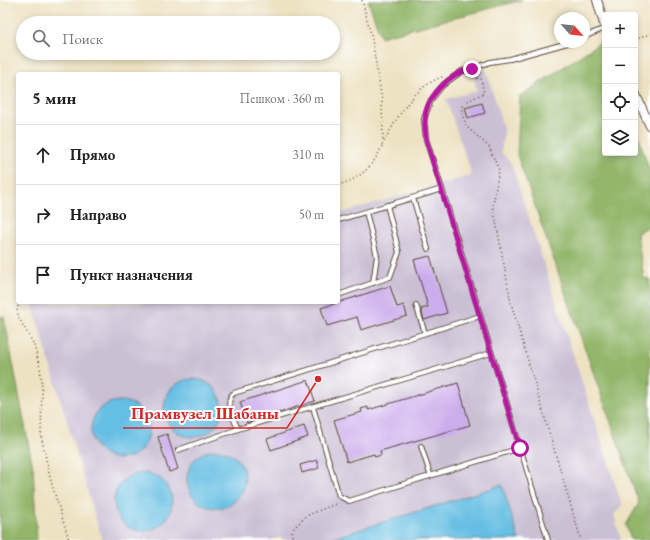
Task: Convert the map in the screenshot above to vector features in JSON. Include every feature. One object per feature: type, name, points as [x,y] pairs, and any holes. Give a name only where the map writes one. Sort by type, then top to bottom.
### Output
[{"type":"street","points":[[597,0],[602,17]]},
{"type":"street","points":[[638,100],[650,126]]},
{"type":"lane","points":[[590,34],[602,28]]},
{"type":"lane","points":[[548,540],[426,139],[424,119],[430,100],[443,85],[462,70],[472,69],[490,62],[510,59],[554,47]]},
{"type":"lane","points":[[340,219],[442,189]]},
{"type":"lane","points":[[413,198],[428,249]]},
{"type":"lane","points":[[340,294],[390,276],[399,252],[387,205]]},
{"type":"lane","points":[[366,212],[377,256],[373,283]]},
{"type":"lane","points":[[416,306],[425,334]]},
{"type":"lane","points":[[238,429],[228,401],[230,396],[234,393],[480,316]]},
{"type":"lane","points":[[178,450],[238,429],[491,352]]},
{"type":"lane","points":[[312,407],[339,496],[344,500],[349,501],[430,474],[520,448]]},
{"type":"lane","points":[[421,446],[430,474]]},
{"type":"path","points":[[362,0],[371,34],[382,100],[382,145]]},
{"type":"path","points":[[638,38],[650,34]]},
{"type":"path","points":[[462,70],[466,75],[481,79],[484,93],[464,103],[461,112],[467,127],[489,147],[499,170],[493,205],[511,303],[580,540]]},
{"type":"path","points":[[340,184],[351,181],[366,172],[375,161],[396,120],[413,96],[437,78],[450,74]]},
{"type":"path","points":[[19,304],[17,311],[19,318],[34,345],[40,368],[42,387],[41,435],[50,478],[69,540]]},
{"type":"path","points":[[292,540],[292,530],[306,516],[344,500]]},
{"type":"shaded area","points":[[486,69],[504,131],[501,152],[511,163],[622,505],[614,515],[621,540],[285,540],[280,537],[271,540],[102,540],[32,304],[340,304],[340,213],[472,175],[446,99],[477,91],[473,73]]},
{"type":"green space","points":[[368,0],[522,0],[381,37]]},
{"type":"green space","points":[[601,42],[602,156],[638,156],[638,135],[650,172],[650,226],[637,233],[644,279],[650,278],[650,540],[631,540],[626,525],[639,503],[517,155],[520,96]]},
{"type":"green space","points":[[4,316],[33,468],[37,540],[0,540],[0,317]]},
{"type":"water","points":[[193,379],[204,381],[217,392],[220,397],[222,408],[220,419],[209,432],[204,435],[193,437],[182,435],[169,424],[166,419],[164,408],[166,397],[177,384],[182,381]]},
{"type":"water","points":[[120,401],[131,403],[144,414],[147,419],[149,430],[147,441],[136,454],[131,457],[120,459],[109,457],[96,446],[93,441],[91,430],[93,419],[104,406],[109,403]]},
{"type":"water","points":[[216,450],[227,452],[240,463],[243,468],[245,479],[243,490],[232,503],[227,506],[216,508],[205,506],[192,495],[189,490],[187,479],[189,468],[200,455],[205,452]]},
{"type":"water","points":[[143,473],[159,478],[167,486],[172,502],[167,518],[159,526],[143,531],[127,526],[119,518],[114,502],[119,486],[127,478]]},
{"type":"water","points":[[502,485],[519,540],[326,540]]},
{"type":"building","points":[[482,103],[485,113],[468,118],[465,108]]},
{"type":"building","points":[[430,256],[447,313],[424,320],[421,309],[428,307],[414,260]]},
{"type":"building","points":[[390,286],[397,307],[404,305],[407,316],[361,330],[357,317],[327,326],[321,308],[334,304],[340,304],[340,302]]},
{"type":"building","points":[[308,380],[315,401],[247,423],[240,402]]},
{"type":"building","points":[[458,383],[470,425],[380,451],[381,455],[375,457],[374,454],[347,462],[334,420],[362,412],[361,409],[368,407],[368,410]]},
{"type":"building","points":[[304,426],[308,437],[271,450],[267,439]]},
{"type":"building","points":[[167,434],[178,469],[169,472],[158,437]]},
{"type":"building","points":[[317,460],[319,468],[302,473],[300,465]]},
{"type":"place","name":"Прамвузел Шабаны","points":[[318,379]]},
{"type":"route","points":[[472,69],[462,70],[443,85],[430,100],[424,119],[426,139],[441,184],[520,448]]}]
